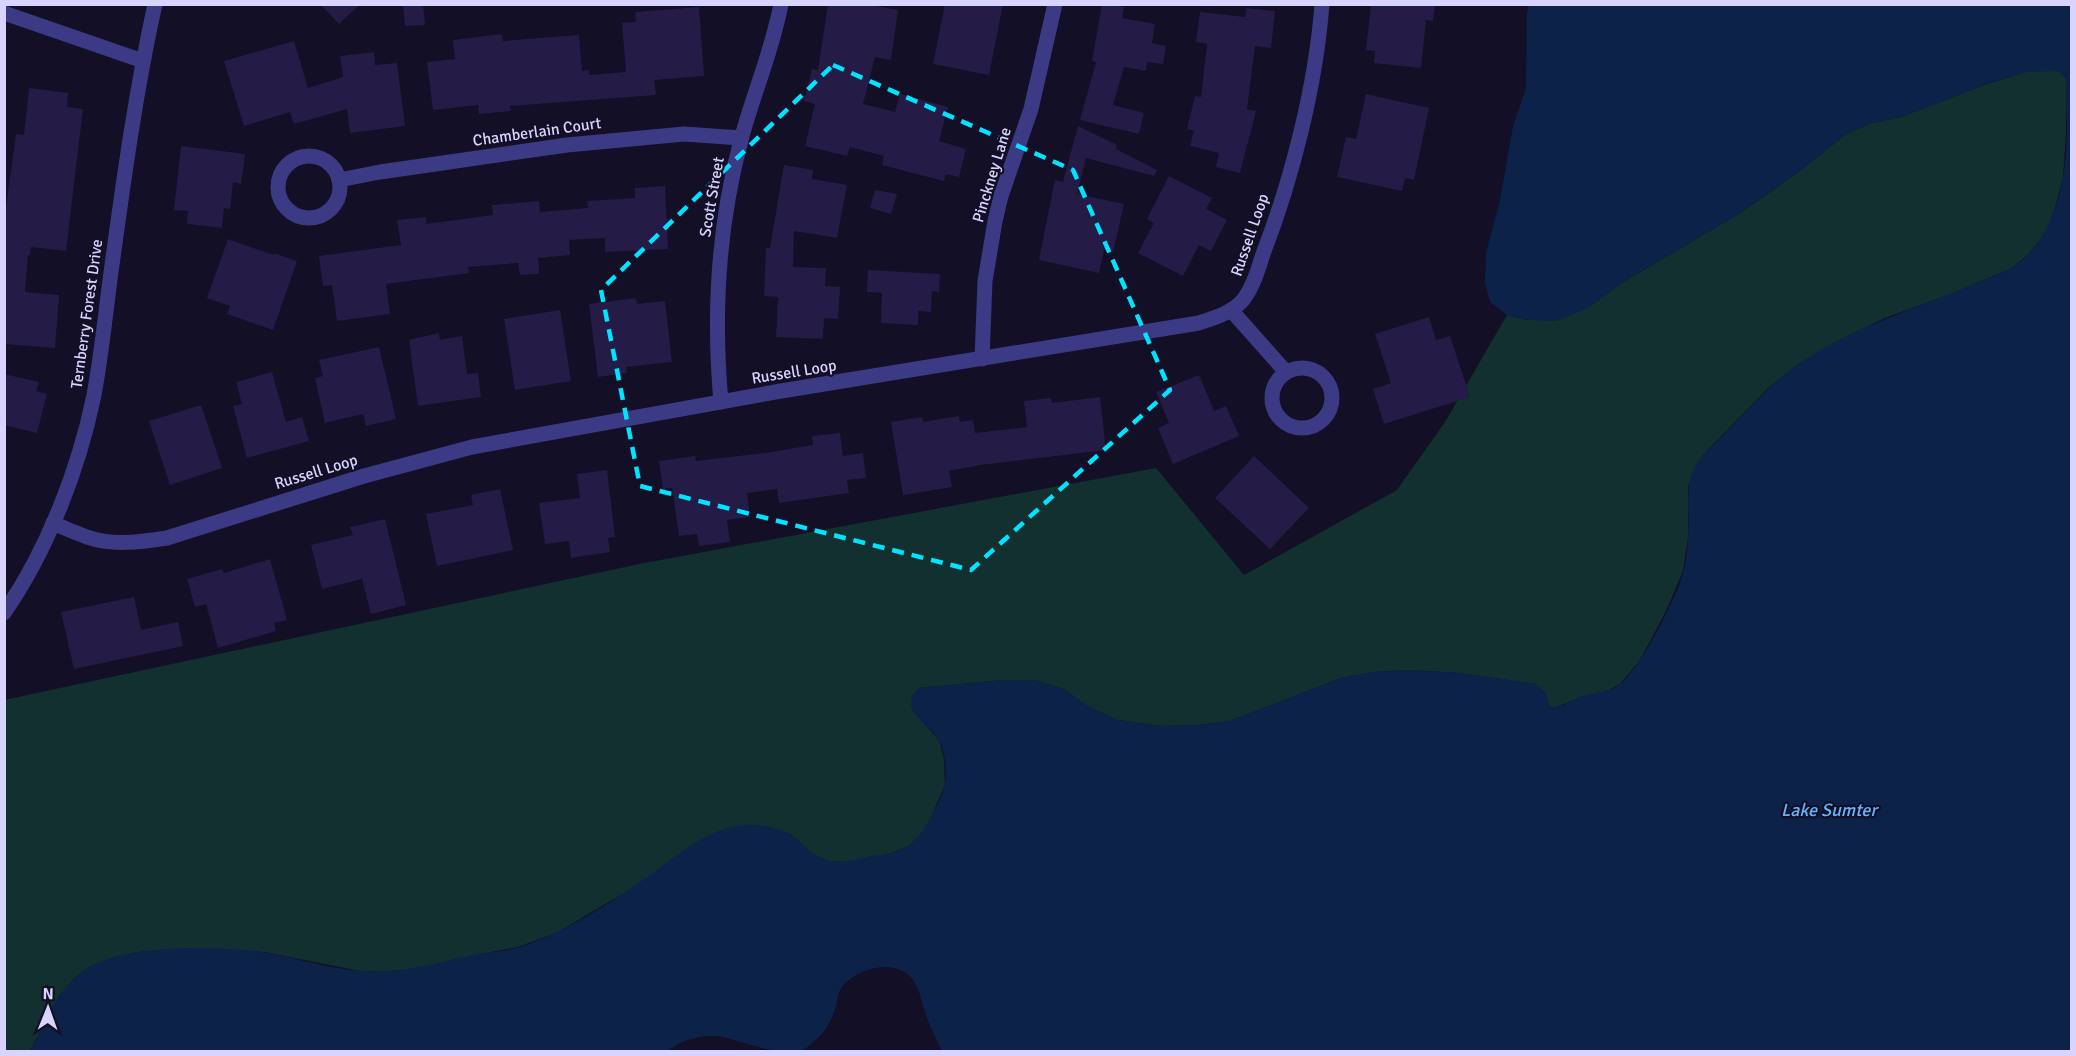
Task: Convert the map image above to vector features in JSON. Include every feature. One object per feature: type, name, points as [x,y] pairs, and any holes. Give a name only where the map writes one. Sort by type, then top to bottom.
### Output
[{"type":"street","name":"Ternberry Forest Drive","points":[[4,613],[53,523],[83,440],[94,395],[143,61],[155,4]]},
{"type":"street","name":"Scott Street","points":[[721,402],[717,360],[717,315],[726,214],[741,138],[767,63],[781,4]]},
{"type":"street","name":"Pinckney Lane","points":[[982,359],[985,281],[995,221],[1001,196],[1031,109],[1055,4]]},
{"type":"street","name":"Russell Loop","points":[[53,523],[89,538],[146,542],[167,538],[364,476],[472,447],[721,402],[1199,323],[1232,310],[1242,302],[1251,288],[1270,237],[1295,156],[1310,84],[1322,4]]},
{"type":"street","points":[[4,13],[143,61]]},
{"type":"street","name":"Chamberlain Court","points":[[339,180],[380,171],[618,140],[684,134],[741,138]]},
{"type":"street","points":[[318,158],[335,170],[339,180],[338,199],[333,207],[316,217],[297,216],[282,203],[279,194],[278,184],[282,173],[297,159],[318,158]]},
{"type":"street","points":[[1232,310],[1286,372]]},
{"type":"street","points":[[1296,368],[1306,368],[1316,371],[1325,378],[1333,397],[1326,417],[1318,424],[1300,429],[1290,426],[1276,414],[1272,405],[1273,387],[1286,372],[1296,368]]},
{"type":"highlighted area","points":[[833,65],[1073,170],[1170,390],[971,570],[640,486],[601,290]]},
{"type":"green space","points":[[2059,71],[2066,78],[2066,134],[2063,178],[2046,232],[2027,256],[2010,269],[1885,318],[1834,343],[1797,365],[1767,389],[1703,455],[1688,487],[1688,538],[1683,571],[1666,611],[1640,660],[1620,684],[1607,691],[1580,697],[1555,708],[1549,706],[1546,694],[1535,684],[1460,673],[1408,670],[1375,672],[1341,678],[1230,721],[1161,726],[1118,720],[1087,706],[1064,689],[1034,680],[1003,680],[919,688],[913,711],[939,740],[944,759],[945,785],[926,829],[909,846],[889,854],[843,862],[828,861],[809,852],[790,834],[765,826],[702,839],[636,886],[558,932],[518,947],[395,972],[360,971],[264,952],[189,948],[139,952],[111,958],[80,973],[59,996],[30,1051],[5,1052],[4,700],[639,564],[1156,468],[1244,575],[1397,490],[1445,422],[1507,315],[1528,320],[1588,308],[1620,284],[1740,213],[1797,173],[1845,135],[1868,124],[1901,117],[1984,85],[2026,72]]},
{"type":"water","name":"Lake Sumter","points":[[1529,5],[2071,5],[2071,1051],[942,1051],[915,983],[899,969],[889,967],[867,970],[848,981],[840,990],[834,1012],[824,1031],[803,1050],[798,1051],[761,1048],[717,1036],[684,1041],[665,1052],[30,1051],[57,1000],[71,981],[97,963],[118,956],[170,949],[247,950],[353,970],[405,969],[514,949],[536,941],[586,917],[698,841],[732,827],[753,825],[783,831],[820,857],[838,862],[887,854],[902,849],[916,839],[926,825],[940,799],[946,779],[945,761],[940,743],[912,708],[912,696],[919,688],[1003,680],[1034,680],[1064,689],[1087,706],[1118,720],[1161,726],[1230,721],[1341,678],[1374,672],[1408,670],[1460,673],[1536,684],[1546,694],[1549,706],[1555,708],[1580,697],[1619,685],[1628,677],[1647,649],[1680,582],[1688,546],[1689,485],[1696,465],[1703,455],[1774,383],[1816,353],[1867,327],[2001,273],[2015,266],[2034,248],[2051,220],[2063,178],[2067,141],[2066,79],[2059,71],[2026,72],[1984,85],[1901,117],[1868,124],[1845,135],[1797,173],[1740,213],[1620,284],[1588,308],[1556,321],[1528,320],[1507,315],[1490,302],[1485,283],[1486,254],[1500,200],[1513,126],[1526,88]]},
{"type":"building","points":[[320,4],[360,4],[339,24]]},
{"type":"building","points":[[403,4],[423,4],[425,25],[405,26]]},
{"type":"building","points":[[828,4],[864,4],[898,10],[891,60],[875,57],[863,104],[895,112],[900,94],[948,107],[939,141],[966,149],[959,177],[946,174],[944,181],[882,165],[884,156],[850,147],[847,156],[805,146],[815,104],[804,101],[812,69],[818,70]]},
{"type":"building","points":[[945,4],[1003,4],[989,75],[933,64]]},
{"type":"building","points":[[1102,4],[1124,7],[1122,18],[1155,24],[1152,43],[1166,46],[1163,64],[1147,62],[1146,71],[1124,67],[1113,105],[1144,113],[1139,134],[1080,120],[1096,62],[1092,61]]},
{"type":"building","points":[[1371,4],[1435,4],[1433,21],[1426,20],[1421,68],[1374,63],[1375,51],[1366,50]]},
{"type":"building","points":[[699,7],[704,76],[654,80],[656,95],[510,106],[511,111],[479,114],[478,105],[433,110],[427,62],[455,59],[453,40],[502,34],[503,41],[579,35],[582,71],[589,70],[589,75],[626,72],[622,23],[636,22],[635,12]]},
{"type":"building","points":[[1246,8],[1275,11],[1271,48],[1255,46],[1247,109],[1256,111],[1240,173],[1216,167],[1219,153],[1190,146],[1194,131],[1187,129],[1195,96],[1201,97],[1207,44],[1196,42],[1200,12],[1245,17]]},
{"type":"building","points":[[294,41],[308,88],[343,77],[340,56],[374,52],[375,65],[397,63],[405,126],[350,133],[347,109],[294,124],[290,112],[244,126],[224,61]]},
{"type":"building","points":[[29,88],[68,93],[67,107],[83,109],[66,251],[31,247],[30,255],[28,255],[25,292],[59,295],[55,348],[4,344],[4,222],[16,134],[24,135]]},
{"type":"building","points":[[1366,94],[1429,108],[1414,180],[1405,178],[1402,191],[1337,177],[1346,137],[1356,139]]},
{"type":"building","points":[[1078,126],[1117,145],[1116,149],[1157,170],[1154,176],[1086,158],[1077,194],[1124,204],[1113,252],[1104,250],[1099,273],[1039,260],[1055,180],[1063,182]]},
{"type":"building","points":[[181,146],[245,154],[241,184],[233,182],[230,209],[224,208],[222,228],[187,224],[188,211],[174,210]]},
{"type":"building","points":[[784,165],[813,170],[812,179],[847,185],[837,238],[794,231],[793,267],[826,268],[825,286],[840,287],[838,319],[824,318],[823,339],[776,337],[778,297],[764,296],[766,248],[770,248]]},
{"type":"building","points":[[1169,176],[1212,198],[1206,209],[1227,220],[1211,251],[1199,245],[1183,276],[1138,253],[1154,223],[1147,219]]},
{"type":"building","points":[[665,186],[668,249],[605,252],[605,238],[569,240],[570,255],[538,258],[539,274],[520,275],[518,263],[468,267],[469,273],[386,284],[390,314],[337,321],[332,285],[323,286],[319,256],[401,245],[397,220],[426,217],[426,224],[493,215],[492,205],[539,201],[540,212],[588,208],[587,201],[635,198],[635,188]]},
{"type":"building","points":[[875,190],[897,194],[891,214],[870,208]]},
{"type":"building","points":[[228,239],[297,261],[273,330],[227,314],[230,306],[207,298]]},
{"type":"building","points":[[868,270],[940,274],[939,292],[932,291],[931,312],[918,311],[918,325],[881,323],[882,293],[867,292]]},
{"type":"building","points":[[636,298],[637,304],[665,301],[672,362],[626,367],[627,373],[598,377],[589,304]]},
{"type":"building","points":[[560,310],[571,381],[515,390],[504,319]]},
{"type":"building","points":[[1429,317],[1436,340],[1450,336],[1470,397],[1384,424],[1373,389],[1391,383],[1375,334]]},
{"type":"building","points":[[439,333],[440,340],[462,336],[467,374],[478,373],[481,397],[418,406],[409,340]]},
{"type":"building","points":[[379,347],[396,419],[366,426],[363,414],[325,423],[315,378],[323,376],[319,360]]},
{"type":"building","points":[[272,372],[286,422],[302,417],[309,441],[247,458],[233,406],[242,404],[236,382]]},
{"type":"building","points":[[4,374],[39,382],[36,391],[47,394],[37,433],[4,425]]},
{"type":"building","points":[[1199,375],[1214,411],[1226,406],[1239,436],[1173,464],[1158,428],[1169,423],[1156,392]]},
{"type":"building","points":[[1100,397],[1106,450],[980,465],[949,471],[952,487],[903,495],[891,422],[922,417],[923,422],[959,416],[960,422],[973,420],[975,433],[1027,427],[1024,401],[1051,398],[1052,403]]},
{"type":"building","points":[[201,405],[222,468],[170,485],[149,421]]},
{"type":"building","points":[[840,433],[843,456],[863,453],[866,478],[847,480],[849,493],[779,503],[777,489],[747,493],[750,517],[727,520],[730,542],[699,546],[697,534],[679,536],[672,488],[663,489],[659,461],[695,456],[696,461],[765,453],[813,445],[812,436]]},
{"type":"building","points":[[1254,456],[1309,508],[1270,549],[1215,498]]},
{"type":"building","points":[[607,470],[615,537],[608,538],[610,552],[571,558],[569,541],[545,544],[539,503],[580,498],[577,474]]},
{"type":"building","points":[[500,489],[513,550],[437,566],[426,514],[473,505],[471,495]]},
{"type":"building","points":[[385,519],[406,605],[371,614],[362,579],[322,589],[311,545],[353,535],[350,527]]},
{"type":"building","points":[[270,559],[287,620],[274,623],[276,631],[218,648],[206,604],[195,607],[187,579],[222,569],[224,573]]},
{"type":"building","points":[[134,597],[141,630],[178,622],[183,646],[74,669],[61,612]]}]
